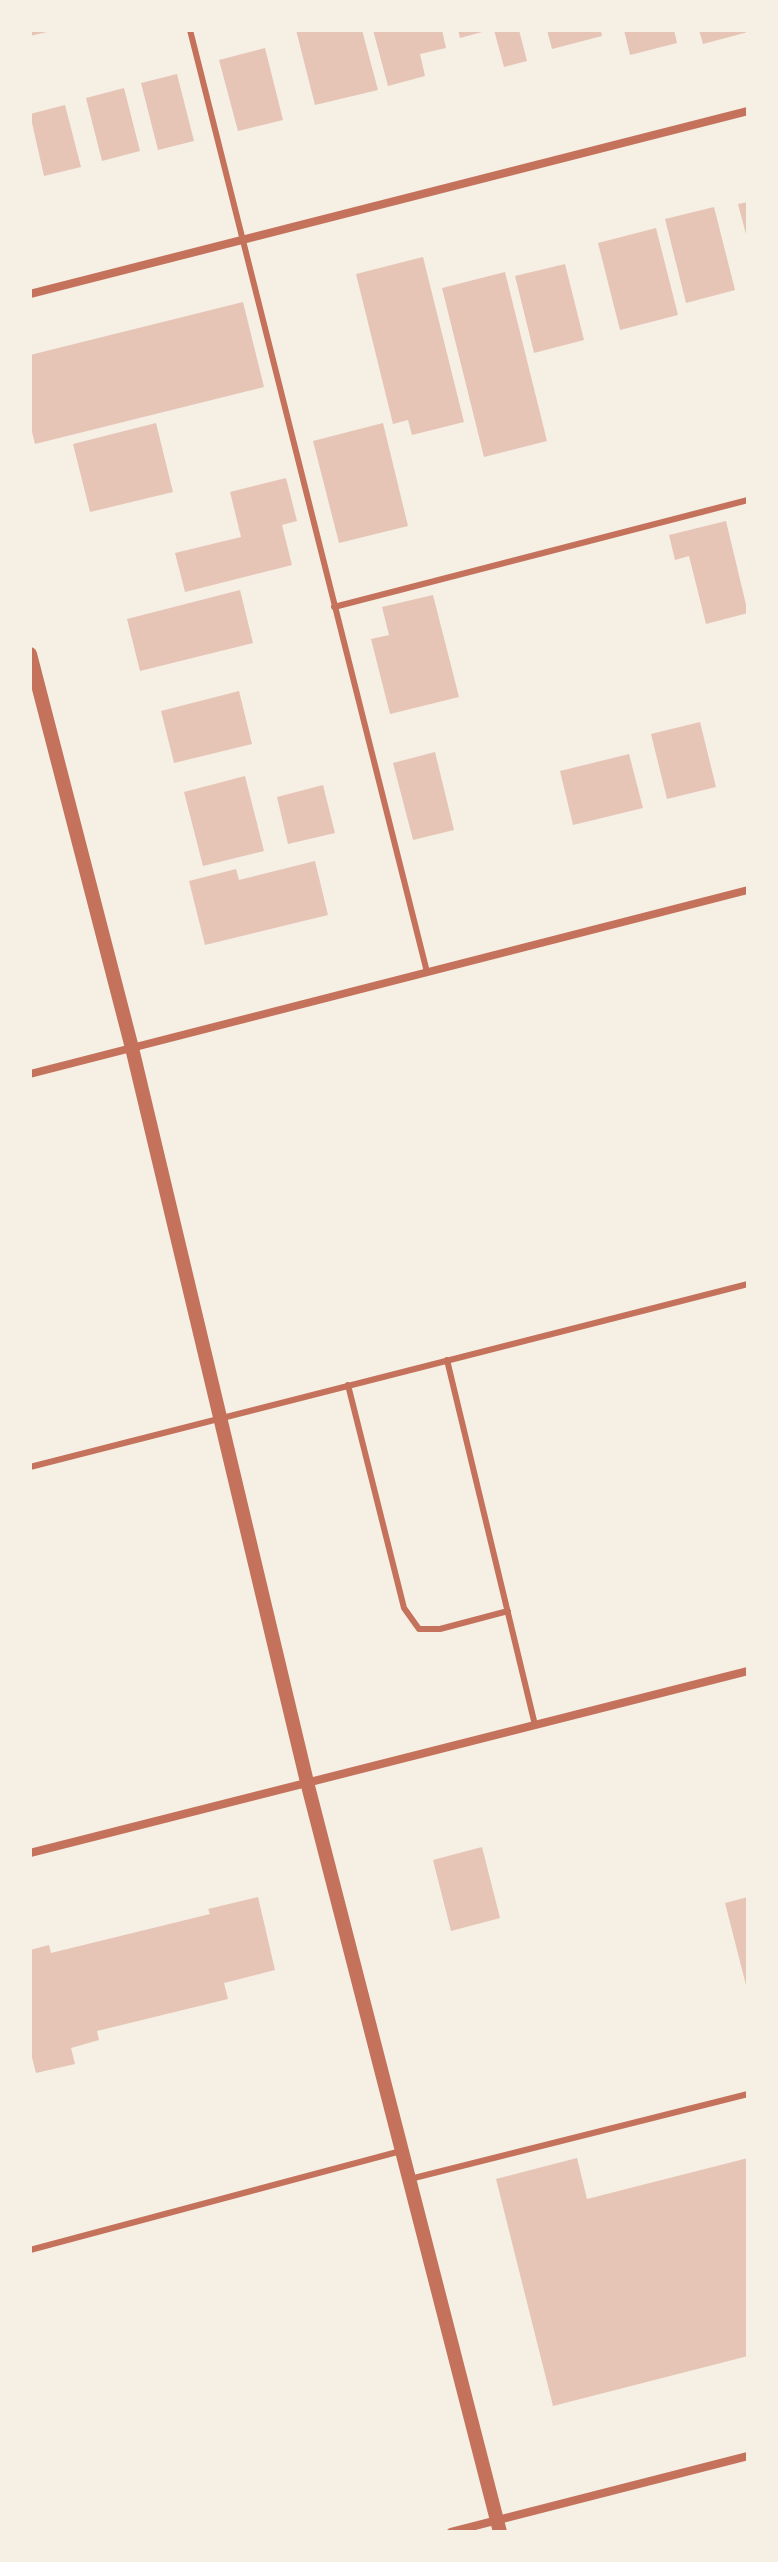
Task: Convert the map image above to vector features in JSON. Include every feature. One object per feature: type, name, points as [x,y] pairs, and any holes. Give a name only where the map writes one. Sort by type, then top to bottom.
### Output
[{"type":"street","points":[[30,294],[748,111]]},
{"type":"street","points":[[30,654],[35,695],[132,1048],[307,1782],[498,2526]]},
{"type":"street","points":[[30,1074],[748,890]]},
{"type":"street","points":[[30,1853],[748,1671]]},
{"type":"street","points":[[451,2532],[498,2526],[748,2456]]},
{"type":"lane","points":[[190,30],[427,972]]},
{"type":"lane","points":[[334,607],[748,500]]},
{"type":"lane","points":[[30,1467],[748,1284]]},
{"type":"lane","points":[[447,1360],[535,1725]]},
{"type":"lane","points":[[348,1385],[404,1608],[419,1629],[440,1629],[508,1611]]},
{"type":"lane","points":[[409,2179],[748,2094]]},
{"type":"lane","points":[[30,2249],[402,2151]]},
{"type":"building","points":[[30,30],[50,30],[51,31],[30,36]]},
{"type":"building","points":[[296,30],[362,30],[378,90],[315,105]]},
{"type":"building","points":[[373,30],[442,30],[446,48],[420,54],[425,76],[388,86]]},
{"type":"building","points":[[458,30],[486,30],[486,31],[460,38]]},
{"type":"building","points":[[494,30],[519,30],[527,61],[504,67]]},
{"type":"building","points":[[547,30],[601,30],[602,36],[552,49]]},
{"type":"building","points":[[624,30],[674,30],[677,43],[630,55]]},
{"type":"building","points":[[699,30],[748,30],[748,32],[703,44]]},
{"type":"building","points":[[265,48],[283,120],[238,131],[219,60]]},
{"type":"building","points":[[177,74],[194,141],[158,150],[141,83]]},
{"type":"building","points":[[124,88],[140,151],[102,161],[86,98]]},
{"type":"building","points":[[65,105],[81,167],[44,176],[30,114]]},
{"type":"building","points":[[748,202],[748,238],[747,238],[738,204]]},
{"type":"building","points":[[714,207],[735,290],[686,303],[665,219]]},
{"type":"building","points":[[656,228],[678,315],[620,330],[598,243]]},
{"type":"building","points":[[423,257],[464,422],[412,435],[408,420],[393,424],[356,274]]},
{"type":"building","points":[[565,264],[584,340],[534,353],[515,276]]},
{"type":"building","points":[[505,272],[547,441],[484,457],[442,288]]},
{"type":"building","points":[[243,302],[264,387],[35,444],[30,424],[30,355]]},
{"type":"building","points":[[156,423],[173,492],[90,512],[73,444]]},
{"type":"building","points":[[383,423],[408,526],[339,543],[313,441]]},
{"type":"building","points":[[286,478],[297,521],[282,525],[292,565],[185,592],[175,553],[241,537],[230,492]]},
{"type":"building","points":[[726,521],[748,613],[706,624],[689,556],[675,560],[669,535]]},
{"type":"building","points":[[240,590],[253,643],[140,671],[127,619]]},
{"type":"building","points":[[433,595],[459,697],[390,714],[371,639],[389,635],[382,607]]},
{"type":"building","points":[[239,691],[252,744],[174,763],[161,711]]},
{"type":"building","points":[[700,722],[716,787],[667,799],[651,734]]},
{"type":"building","points":[[435,752],[454,830],[413,840],[393,763]]},
{"type":"building","points":[[629,754],[643,808],[573,825],[560,771]]},
{"type":"building","points":[[245,776],[264,851],[203,866],[184,792]]},
{"type":"building","points":[[323,785],[335,833],[288,844],[277,797]]},
{"type":"building","points":[[315,861],[328,915],[205,945],[189,881],[236,869],[239,880]]},
{"type":"building","points":[[482,1847],[500,1918],[451,1931],[433,1860]]},
{"type":"building","points":[[258,1897],[275,1970],[224,1983],[228,1999],[97,2031],[99,2040],[71,2048],[75,2064],[36,2073],[30,2050],[30,1950],[49,1945],[51,1953],[210,1914],[208,1909]]},
{"type":"building","points":[[748,1897],[748,1989],[747,1989],[725,1903]]},
{"type":"building","points":[[577,2158],[587,2199],[748,2158],[748,2356],[553,2406],[496,2179]]}]
